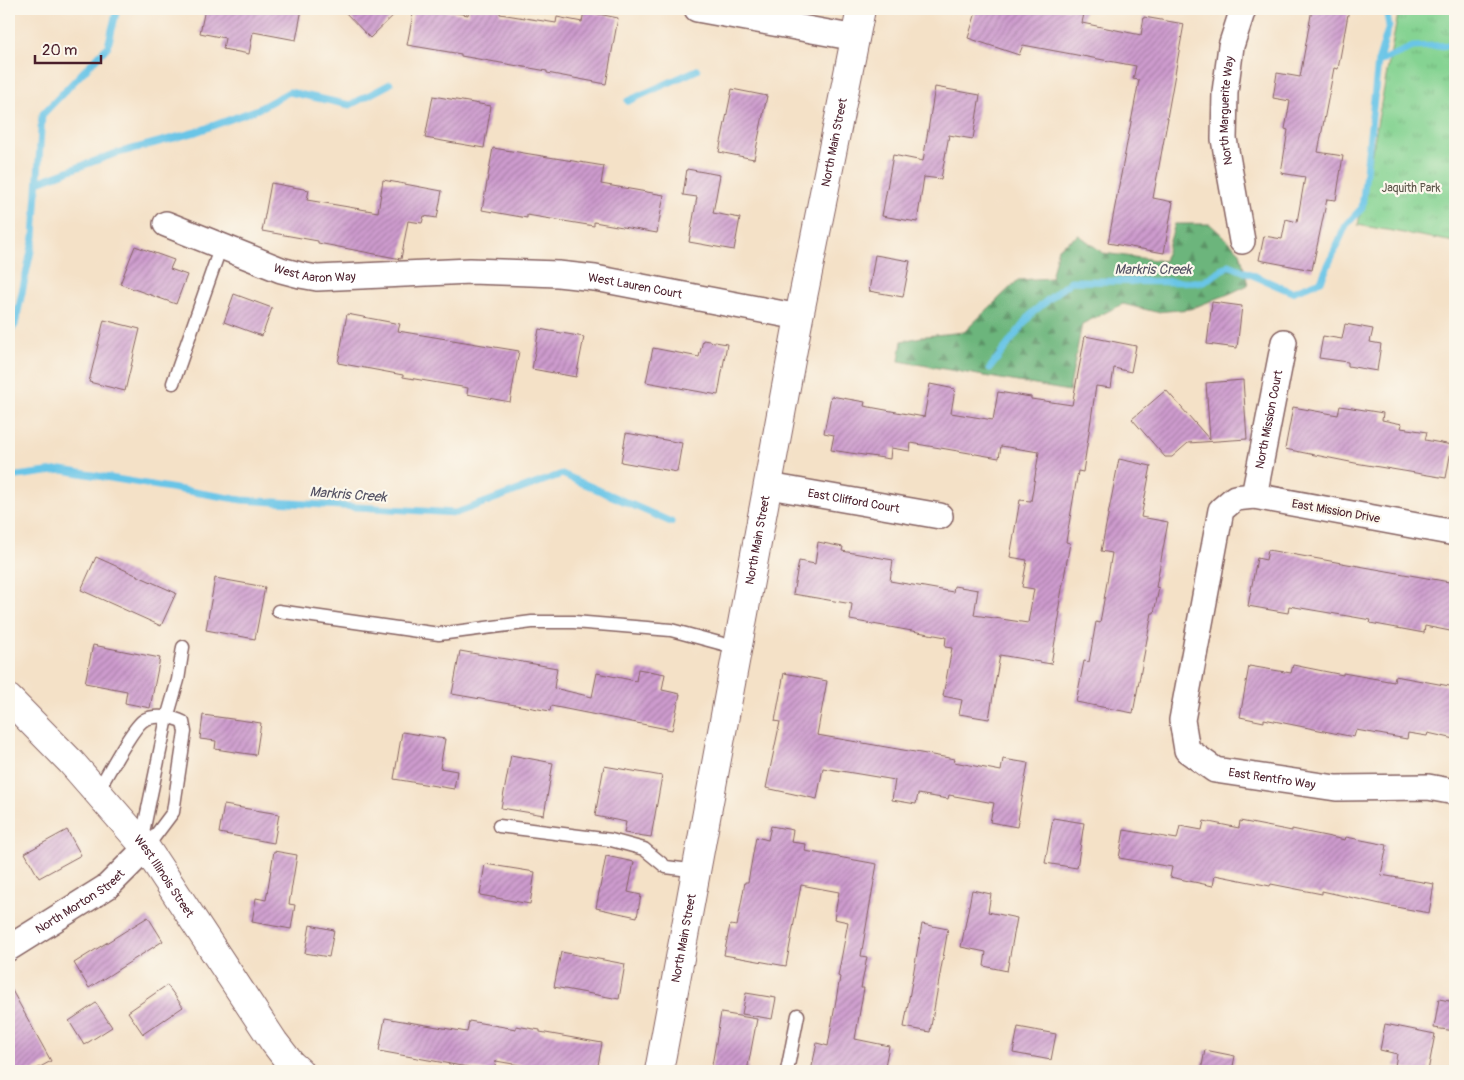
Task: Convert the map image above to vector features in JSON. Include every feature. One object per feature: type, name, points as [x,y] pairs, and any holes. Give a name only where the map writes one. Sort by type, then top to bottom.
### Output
[{"type":"street","points":[[697,9],[856,38]]},
{"type":"street","name":"North Main Street","points":[[659,1071],[799,317],[861,9]]},
{"type":"street","name":"North Marguerite Way","points":[[1242,241],[1224,139],[1225,92],[1231,46],[1243,9]]},
{"type":"street","name":"West Aaron Way","points":[[166,224],[281,270],[317,278],[470,271]]},
{"type":"street","name":"West Lauren Court","points":[[470,271],[558,274],[594,278],[799,317]]},
{"type":"street","name":"North Mission Court","points":[[1254,496],[1284,342]]},
{"type":"street","name":"East Clifford Court","points":[[769,486],[940,516]]},
{"type":"street","name":"East Mission Drive","points":[[1221,510],[1236,498],[1254,496],[1455,533]]},
{"type":"street","name":"East Rentfro Way","points":[[1221,510],[1182,720],[1187,750],[1215,770],[1336,788],[1428,787],[1455,792]]},
{"type":"street","name":"West Illinois Street","points":[[9,699],[71,762],[144,845],[274,1042],[299,1071]]},
{"type":"street","name":"North Morton Street","points":[[9,948],[108,886],[144,845]]},
{"type":"lane","points":[[173,383],[221,246]]},
{"type":"lane","points":[[278,611],[439,634],[532,622],[584,623],[671,630],[738,648]]},
{"type":"lane","points":[[144,845],[167,718],[178,680],[183,647]]},
{"type":"lane","points":[[97,792],[135,729],[144,720],[155,717],[182,722],[185,732],[173,812],[144,845]]},
{"type":"lane","points":[[499,826],[611,840],[644,849],[666,867],[696,872]]},
{"type":"lane","points":[[787,1071],[798,1014]]},
{"type":"green space","name":"Jaquith Park","points":[[1399,9],[1455,9],[1455,242],[1358,225]]},
{"type":"green space","points":[[1175,224],[1210,224],[1240,252],[1248,285],[1190,309],[1156,312],[1123,304],[1082,324],[1069,391],[899,361],[902,341],[926,336],[964,332],[1018,280],[1051,278],[1058,248],[1079,235],[1103,253],[1164,261]]},
{"type":"building","points":[[205,9],[302,9],[296,40],[253,32],[249,54],[223,49],[225,38],[200,33]]},
{"type":"building","points":[[342,9],[400,9],[370,38]]},
{"type":"building","points":[[414,9],[435,9],[468,15],[469,9],[500,9],[500,14],[556,23],[557,17],[582,22],[584,11],[618,18],[606,84],[547,73],[547,71],[461,56],[461,54],[407,45]]},
{"type":"building","points":[[977,9],[1085,9],[1082,23],[1141,35],[1144,17],[1184,24],[1153,198],[1173,202],[1164,253],[1108,243],[1139,80],[1133,79],[1136,66],[1023,45],[1019,55],[968,38]]},
{"type":"building","points":[[1312,9],[1349,9],[1338,69],[1334,68],[1318,152],[1343,156],[1336,200],[1327,199],[1312,270],[1259,260],[1264,236],[1282,239],[1286,219],[1297,222],[1305,177],[1281,173],[1288,130],[1285,129],[1290,101],[1273,98],[1277,73],[1300,77]]},
{"type":"building","points":[[935,87],[980,95],[973,139],[949,135],[941,179],[924,177],[917,222],[882,216],[893,155],[923,161]]},
{"type":"building","points":[[732,89],[767,96],[754,159],[719,152]]},
{"type":"building","points":[[433,96],[491,106],[484,148],[425,138]]},
{"type":"building","points":[[493,148],[604,166],[601,184],[664,195],[657,233],[594,222],[594,226],[527,215],[527,218],[482,210]]},
{"type":"building","points":[[687,169],[720,175],[713,213],[740,218],[734,250],[689,242],[697,197],[683,195]]},
{"type":"building","points":[[383,180],[442,191],[437,218],[424,216],[422,223],[408,221],[401,259],[262,231],[271,183],[309,190],[307,200],[378,212]]},
{"type":"building","points":[[135,246],[174,260],[170,269],[187,275],[176,304],[120,284]]},
{"type":"building","points":[[875,255],[910,261],[903,297],[869,291]]},
{"type":"building","points":[[234,294],[272,308],[262,336],[224,322]]},
{"type":"building","points":[[1212,302],[1242,306],[1237,348],[1207,344]]},
{"type":"building","points":[[347,314],[400,324],[398,331],[519,351],[510,402],[467,394],[468,388],[338,363]]},
{"type":"building","points":[[104,320],[140,329],[125,391],[89,382]]},
{"type":"building","points":[[1345,324],[1373,329],[1370,342],[1381,344],[1377,371],[1348,366],[1348,362],[1319,358],[1323,336],[1342,339]]},
{"type":"building","points":[[539,329],[584,337],[576,377],[532,369]]},
{"type":"building","points":[[1085,336],[1136,346],[1131,372],[1114,368],[1111,388],[1096,386],[1083,472],[1078,471],[1066,542],[1070,543],[1051,664],[1000,655],[989,719],[959,714],[962,700],[943,696],[952,648],[945,647],[946,637],[850,620],[852,604],[793,594],[799,561],[815,564],[818,542],[843,547],[842,551],[893,560],[890,581],[953,592],[954,586],[978,590],[974,615],[1028,623],[1034,589],[1022,587],[1027,560],[1010,557],[1020,500],[1031,501],[1039,452],[1001,446],[999,458],[911,443],[910,451],[891,448],[890,459],[831,450],[834,435],[824,433],[831,396],[865,402],[864,406],[924,417],[930,384],[955,389],[951,413],[993,420],[998,392],[1072,405]]},
{"type":"building","points":[[703,340],[727,344],[718,395],[646,382],[653,348],[699,357]]},
{"type":"building","points":[[1243,380],[1247,439],[1188,443],[1172,457],[1165,457],[1132,419],[1166,390],[1210,440],[1206,383]]},
{"type":"building","points":[[1340,406],[1383,413],[1382,420],[1402,424],[1401,428],[1427,432],[1425,440],[1452,445],[1446,478],[1285,449],[1293,407],[1338,415]]},
{"type":"building","points":[[626,433],[682,443],[677,472],[621,462]]},
{"type":"building","points":[[1119,459],[1151,466],[1141,517],[1168,522],[1156,587],[1159,588],[1154,613],[1152,613],[1133,713],[1076,702],[1084,661],[1089,662],[1096,622],[1100,623],[1112,553],[1101,551]]},
{"type":"building","points":[[1268,550],[1455,583],[1455,632],[1425,626],[1424,633],[1370,623],[1371,620],[1289,606],[1288,613],[1248,606],[1257,558],[1266,560]]},
{"type":"building","points":[[96,557],[176,593],[161,626],[81,590]]},
{"type":"building","points":[[215,578],[265,587],[255,639],[206,630]]},
{"type":"building","points":[[93,645],[160,658],[150,708],[125,703],[127,691],[85,683]]},
{"type":"building","points":[[460,651],[557,668],[554,688],[592,697],[597,673],[636,681],[638,669],[665,674],[662,690],[680,694],[672,730],[551,706],[550,711],[452,694]]},
{"type":"building","points":[[1293,665],[1343,675],[1343,673],[1394,682],[1395,676],[1455,687],[1455,739],[1428,733],[1427,736],[1408,733],[1407,739],[1356,730],[1354,737],[1264,719],[1264,722],[1240,717],[1249,666],[1291,673]]},
{"type":"building","points":[[784,673],[827,681],[817,735],[955,759],[954,762],[1001,771],[1003,759],[1028,763],[1017,827],[990,822],[994,803],[949,795],[948,799],[918,794],[916,804],[892,800],[895,780],[823,768],[817,799],[766,788],[780,722],[775,721]]},
{"type":"building","points":[[203,715],[261,723],[256,755],[215,749],[216,741],[200,739]]},
{"type":"building","points":[[402,732],[445,739],[440,768],[457,771],[454,789],[394,779]]},
{"type":"building","points":[[511,755],[553,763],[544,815],[501,808]]},
{"type":"building","points":[[604,766],[662,776],[651,837],[624,833],[626,822],[595,816]]},
{"type":"building","points":[[224,805],[279,814],[274,843],[219,833]]},
{"type":"building","points":[[1053,818],[1084,823],[1077,868],[1045,863]]},
{"type":"building","points":[[1204,821],[1239,828],[1240,821],[1345,840],[1346,837],[1387,845],[1381,875],[1434,884],[1429,913],[1322,891],[1322,894],[1215,875],[1213,886],[1170,877],[1172,867],[1119,858],[1124,830],[1177,839],[1180,826],[1202,830]]},
{"type":"building","points":[[771,826],[793,830],[791,842],[806,844],[805,851],[877,864],[861,956],[867,957],[861,988],[864,988],[855,1039],[889,1046],[884,1071],[811,1071],[817,1043],[828,1046],[840,977],[838,976],[848,922],[834,919],[839,892],[801,885],[786,966],[724,955],[730,925],[737,926],[745,882],[748,882],[756,837],[768,840]]},
{"type":"building","points":[[67,830],[81,855],[39,878],[25,853]]},
{"type":"building","points":[[274,851],[297,855],[289,904],[295,905],[291,929],[252,922],[256,898],[266,900]]},
{"type":"building","points":[[606,856],[634,862],[628,892],[641,895],[637,917],[596,908]]},
{"type":"building","points":[[485,864],[535,872],[530,904],[480,895]]},
{"type":"building","points":[[972,890],[991,894],[988,912],[1017,918],[1007,971],[984,966],[986,952],[961,947]]},
{"type":"building","points":[[148,917],[163,941],[89,988],[74,963]]},
{"type":"building","points":[[922,924],[948,929],[930,1032],[904,1027]]},
{"type":"building","points":[[310,925],[334,930],[329,957],[305,953]]},
{"type":"building","points":[[561,952],[625,964],[619,999],[554,987]]},
{"type":"building","points":[[9,985],[51,1061],[33,1071],[15,1071],[9,1060]]},
{"type":"building","points":[[167,985],[183,1007],[143,1034],[128,1012]]},
{"type":"building","points":[[746,993],[776,998],[772,1019],[742,1014]]},
{"type":"building","points":[[1439,999],[1455,1002],[1455,1031],[1434,1028]]},
{"type":"building","points":[[96,1003],[112,1027],[84,1045],[69,1021]]},
{"type":"building","points":[[721,1013],[757,1019],[747,1071],[711,1071]]},
{"type":"building","points":[[385,1018],[467,1032],[469,1021],[516,1029],[516,1026],[602,1043],[597,1071],[553,1071],[496,1061],[494,1071],[489,1071],[379,1051]]},
{"type":"building","points":[[1385,1024],[1435,1034],[1428,1071],[1395,1066],[1397,1054],[1380,1050]]},
{"type":"building","points":[[1018,1027],[1056,1034],[1051,1060],[1013,1053]]},
{"type":"building","points":[[1205,1050],[1235,1056],[1232,1071],[1201,1071]]},
{"type":"waterway","points":[[9,333],[15,325],[34,237],[42,115],[108,46],[117,9]]},
{"type":"waterway","name":"Markris Creek","points":[[990,368],[1032,313],[1071,281],[1203,282],[1229,265],[1292,292],[1321,281],[1346,225],[1362,208],[1378,62],[1389,26],[1386,9]]},
{"type":"waterway","name":"Markris Creek","points":[[1378,62],[1413,47],[1455,45]]},
{"type":"waterway","points":[[628,101],[697,70]]},
{"type":"waterway","points":[[38,182],[114,154],[196,132],[258,109],[289,92],[350,105],[390,84]]},
{"type":"waterway","name":"Markris Creek","points":[[9,477],[62,470],[242,500],[456,513],[562,474],[671,522]]}]
